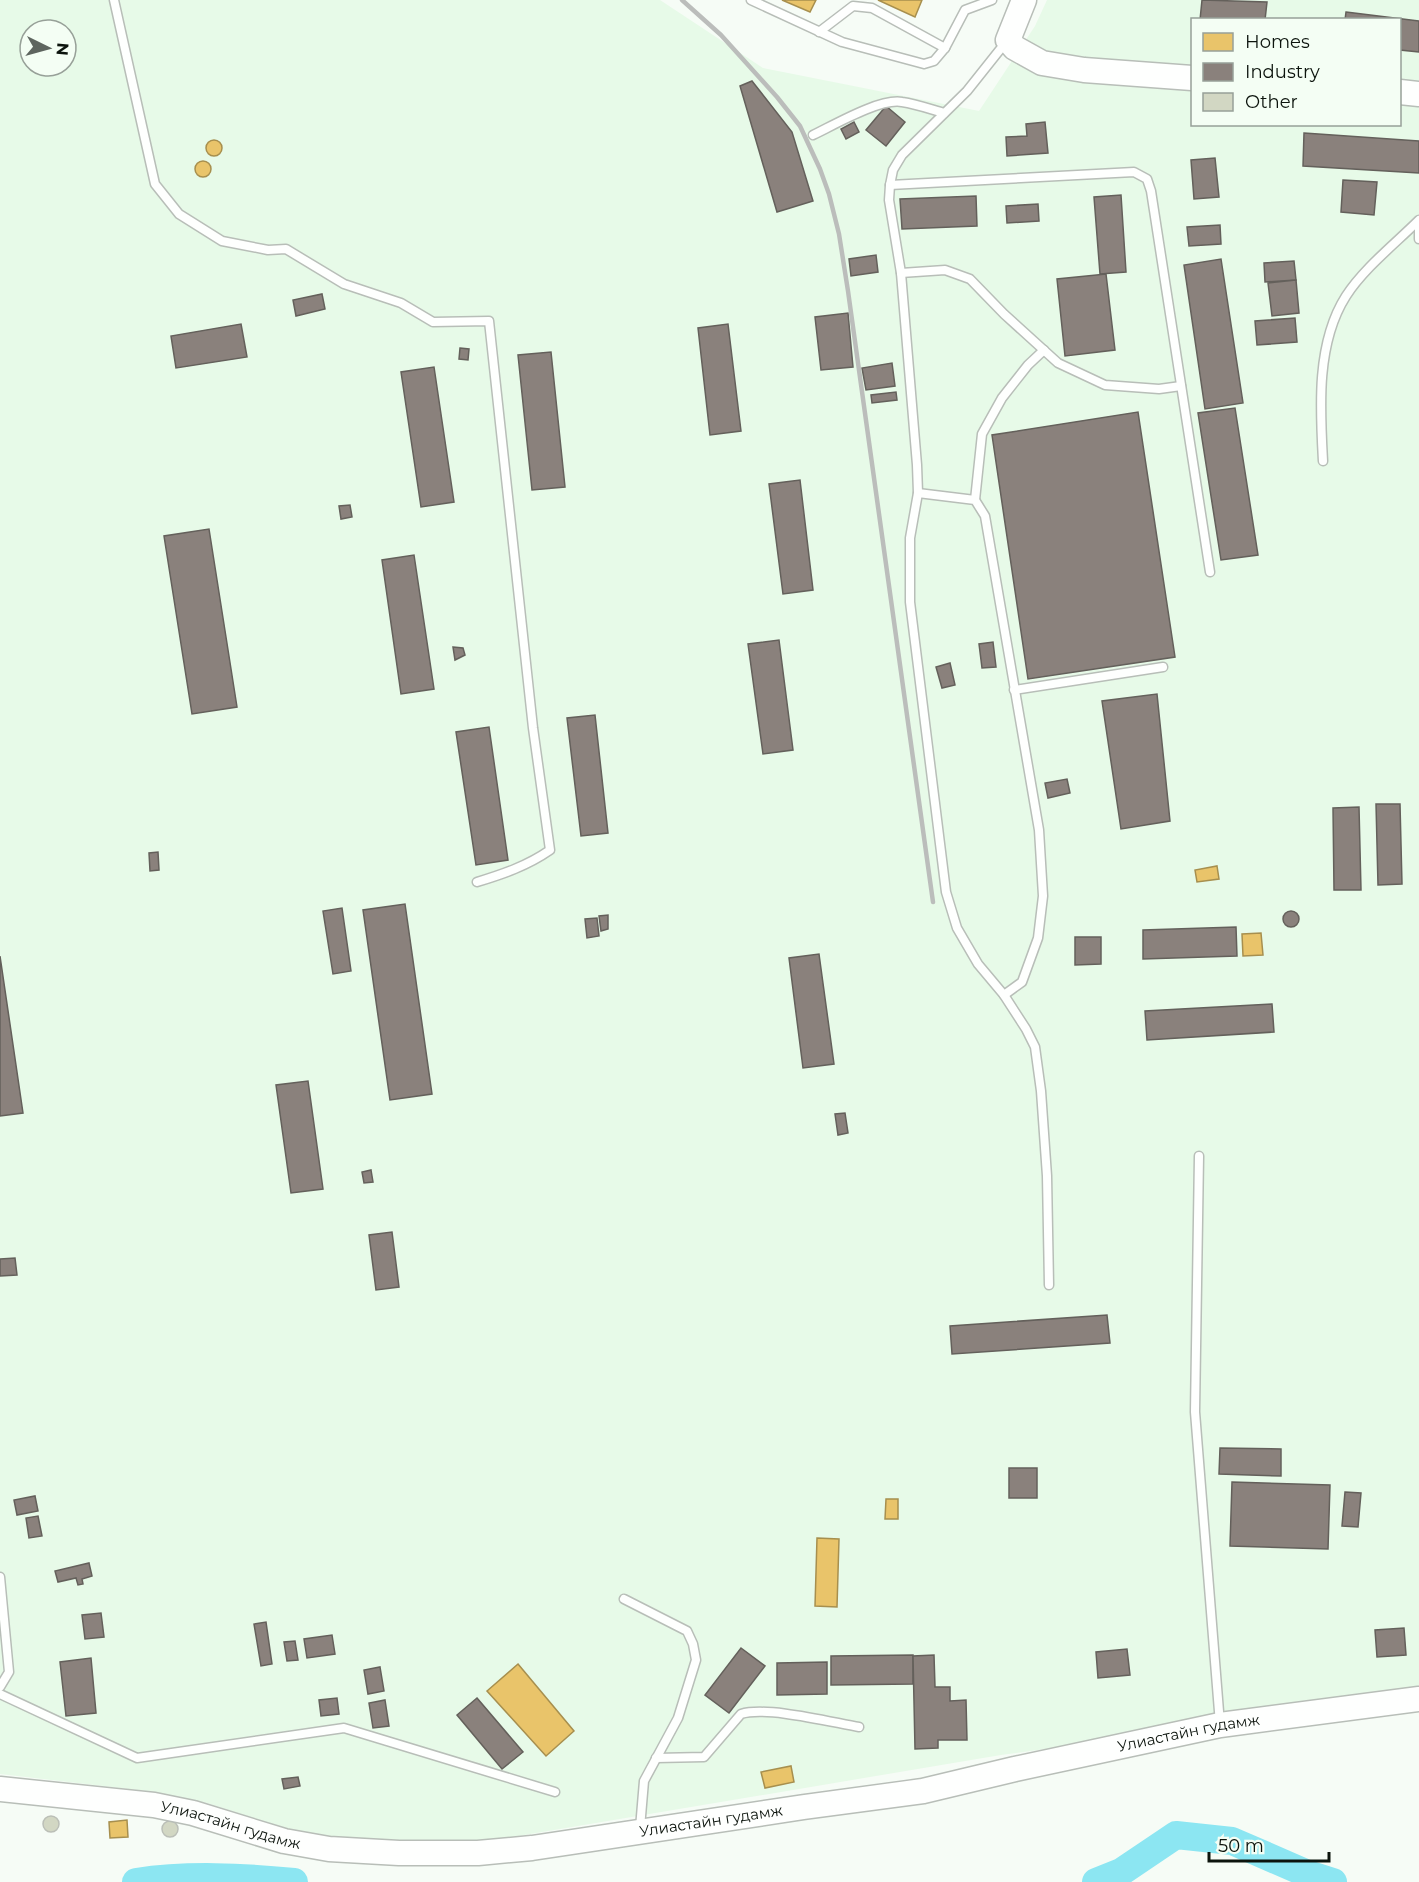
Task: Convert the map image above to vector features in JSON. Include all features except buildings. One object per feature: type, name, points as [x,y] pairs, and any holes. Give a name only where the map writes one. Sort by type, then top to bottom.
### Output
[{"type":"main road","points":[[1024,0],[1008,40],[1015,48],[1042,63],[1084,70],[1191,78]]},
{"type":"main road","points":[[1401,93],[1419,94]]},
{"type":"main road","name":"Улиастайн гудамж","points":[[0,1789],[154,1805],[193,1812],[304,1845],[358,1852],[445,1854],[501,1852],[923,1791],[1027,1766],[1220,1725],[1419,1699]]},
{"type":"lane","points":[[114,0],[155,184],[179,214],[222,241],[268,250],[286,249],[344,284],[401,303],[433,322],[489,321],[533,728],[550,850],[516,870],[477,882]]},
{"type":"lane","points":[[752,0],[842,42],[924,64],[934,61],[945,48],[965,10],[992,0]]},
{"type":"lane","points":[[819,32],[854,6],[872,8],[945,48]]},
{"type":"lane","points":[[1008,40],[967,91],[902,155],[893,170],[889,200],[901,273],[917,465],[918,493],[910,538],[910,602],[946,892],[957,928],[978,964],[1004,995],[1035,1047],[1047,1176],[1049,1285]]},
{"type":"lane","points":[[813,135],[868,109],[893,101],[944,113]]},
{"type":"lane","points":[[890,184],[1134,172],[1147,179],[1151,191],[1210,572]]},
{"type":"lane","points":[[1323,461],[1321,403],[1324,360],[1336,316],[1346,296],[1360,278],[1419,220]]},
{"type":"lane","points":[[1419,227],[1419,239]]},
{"type":"lane","points":[[901,273],[945,270],[970,279],[1004,314],[1058,363],[1105,385],[1159,389],[1181,386]]},
{"type":"lane","points":[[1004,995],[1022,982],[1038,938],[1043,896],[1039,830],[985,516],[975,500],[982,434],[1002,398],[1028,365],[1044,350]]},
{"type":"lane","points":[[918,493],[975,500]]},
{"type":"lane","points":[[1014,690],[1163,667]]},
{"type":"lane","points":[[1199,1156],[1195,1412],[1220,1725]]},
{"type":"lane","points":[[0,1577],[9,1672],[0,1687]]},
{"type":"lane","points":[[624,1599],[687,1631],[693,1644],[696,1660],[678,1718],[644,1781],[640,1832]]},
{"type":"lane","points":[[0,1694],[137,1758],[344,1728],[555,1792]]},
{"type":"lane","points":[[656,1758],[704,1757],[741,1714],[749,1711],[794,1715],[859,1727]]},
{"type":"shaded area","points":[[0,0],[660,0],[763,68],[979,111],[1035,26],[1047,0],[1419,0],[1419,1698],[1001,1755],[483,1842],[403,1842],[321,1837],[207,1803],[146,1791],[0,1774]]},
{"type":"waterway","points":[[1096,1882],[1121,1872],[1176,1835],[1232,1841],[1308,1874],[1333,1882]]},
{"type":"waterway","points":[[136,1882],[215,1877],[294,1882]]},
{"type":"railway","points":[[682,0],[721,35],[800,126],[829,194],[839,234],[848,291],[933,902]]}]
